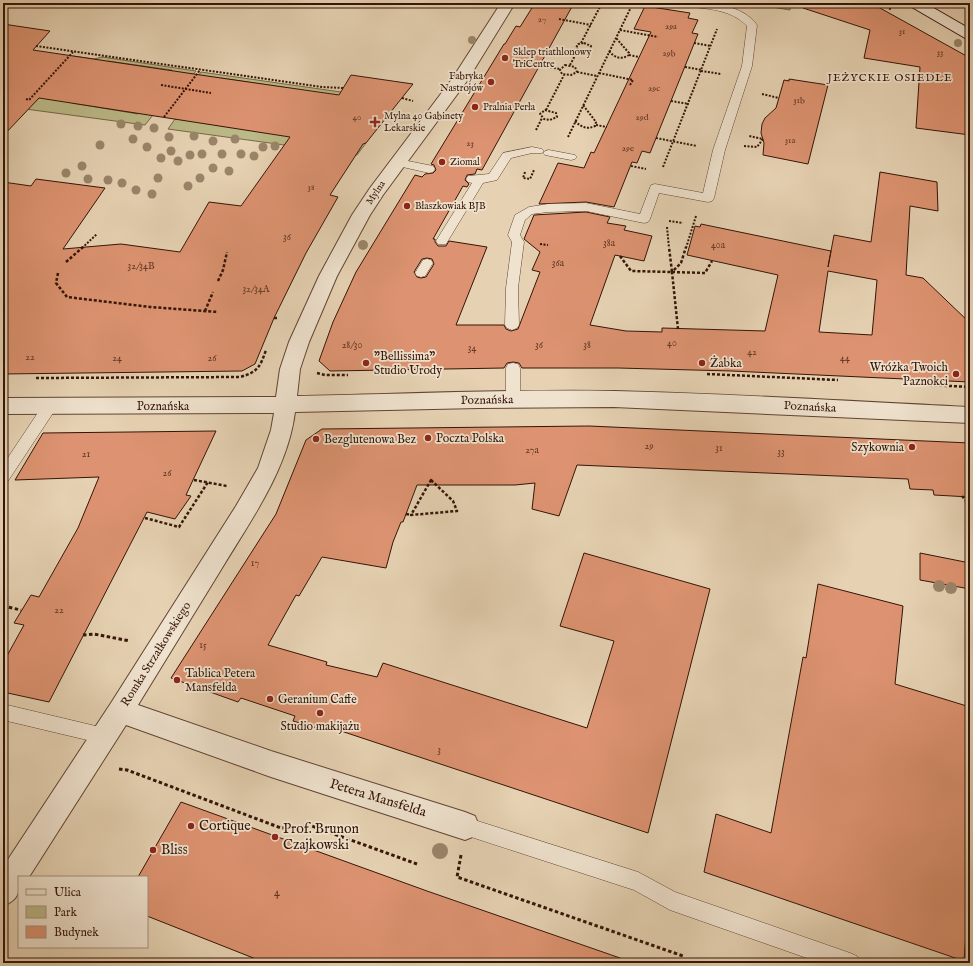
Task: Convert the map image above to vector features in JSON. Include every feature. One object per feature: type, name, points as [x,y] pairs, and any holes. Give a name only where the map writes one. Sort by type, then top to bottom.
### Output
[{"type":"street","name":"Mylna","points":[[285,405],[290,370],[299,342],[328,276],[361,215],[376,192],[459,81],[508,3]]},
{"type":"street","points":[[915,3],[970,36]]},
{"type":"street","name":"Poznańska","points":[[3,406],[285,405],[513,400],[614,400],[725,403],[970,415]]},
{"type":"street","name":"Romka Strzałkowskiego","points":[[3,892],[120,711],[244,512],[264,475],[282,430],[285,405]]},
{"type":"street","name":"Petera Mansfelda","points":[[120,711],[271,764],[465,826]]},
{"type":"lane","points":[[512,325],[512,288],[518,242],[514,235],[519,218],[529,211],[548,208],[586,208],[644,219],[655,188],[708,198],[719,150],[747,66],[752,24],[748,18],[736,12],[686,3]]},
{"type":"lane","points":[[442,241],[476,179],[493,177],[507,155],[532,150],[572,157]]},
{"type":"lane","points":[[398,163],[429,169]]},
{"type":"lane","points":[[513,368],[513,400]]},
{"type":"lane","points":[[3,476],[50,406]]},
{"type":"lane","points":[[3,712],[104,736]]},
{"type":"lane","name":"Petera Mansfelda","points":[[465,826],[638,882],[670,900],[850,963]]},
{"type":"path","points":[[540,66],[560,69],[570,65],[578,50],[576,47],[581,43],[602,3]]},
{"type":"path","points":[[566,139],[633,3]]},
{"type":"path","points":[[645,3],[654,3]]},
{"type":"path","points":[[559,19],[591,25]]},
{"type":"path","points":[[655,188],[651,185],[655,171],[665,165],[717,30],[716,27]]},
{"type":"path","points":[[620,30],[658,37]]},
{"type":"path","points":[[616,38],[629,53],[629,55]]},
{"type":"path","points":[[578,50],[586,52],[592,49],[589,44],[581,43]]},
{"type":"path","points":[[694,43],[711,46]]},
{"type":"path","points":[[36,46],[322,87],[343,88]]},
{"type":"path","points":[[26,99],[29,100],[73,51]]},
{"type":"path","points":[[609,51],[617,58],[623,58],[629,55],[639,57]]},
{"type":"path","points":[[570,65],[577,69],[577,72]]},
{"type":"path","points":[[685,67],[710,72]]},
{"type":"path","points":[[560,69],[560,72],[564,75],[574,75],[577,72],[632,80],[630,85]]},
{"type":"path","points":[[164,117],[200,70]]},
{"type":"path","points":[[546,110],[556,113],[557,117],[550,120],[544,119],[540,114],[546,110],[564,75]]},
{"type":"path","points":[[161,85],[211,93]]},
{"type":"path","points":[[402,98],[418,102]]},
{"type":"path","points":[[671,101],[688,104]]},
{"type":"path","points":[[583,105],[595,121],[596,125]]},
{"type":"path","points":[[575,121],[580,127],[587,129],[593,128],[596,125],[607,127]]},
{"type":"path","points":[[740,144],[749,148],[759,146],[763,139],[751,136]]},
{"type":"path","points":[[656,138],[719,150]]},
{"type":"path","points":[[631,166],[640,168]]},
{"type":"path","points":[[678,329],[667,228],[669,221],[683,223]]},
{"type":"path","points":[[672,272],[681,262],[692,230]]},
{"type":"path","points":[[66,262],[97,234]]},
{"type":"path","points":[[218,281],[223,270],[226,252]]},
{"type":"path","points":[[620,256],[631,271],[705,273],[712,261]]},
{"type":"path","points":[[58,273],[56,283],[67,297],[150,307],[218,312]]},
{"type":"path","points":[[205,311],[213,292]]},
{"type":"path","points":[[278,322],[282,311]]},
{"type":"path","points":[[274,318],[279,318]]},
{"type":"path","points":[[33,378],[240,377],[253,374],[258,370],[267,345]]},
{"type":"path","points":[[194,480],[217,484]]},
{"type":"path","points":[[406,514],[411,515],[457,511],[453,501],[431,480],[411,515]]},
{"type":"path","points":[[145,518],[179,527],[208,482]]},
{"type":"path","points":[[962,496],[970,506]]},
{"type":"path","points":[[3,606],[21,610]]},
{"type":"path","points":[[83,635],[94,634],[137,643]]},
{"type":"path","points":[[114,770],[127,770],[281,828],[312,826],[417,864]]},
{"type":"path","points":[[457,877],[683,956],[681,963]]},
{"type":"green space","points":[[748,3],[791,3],[790,10]]},
{"type":"green space","points":[[73,56],[94,59],[102,57],[196,71],[186,84],[172,70],[108,61],[72,103],[138,114],[157,90],[153,115],[145,125],[18,108],[31,102]]},
{"type":"green space","points":[[201,72],[341,92],[315,136],[366,143],[357,155],[168,129],[175,119],[287,88],[221,78],[214,88],[192,85]]},
{"type":"building","points":[[535,3],[574,3],[482,170],[477,169],[475,174],[467,175],[465,180],[469,184],[467,187],[463,186],[433,239],[435,239],[438,246],[446,246],[449,241],[487,247],[456,325],[504,325],[506,329],[511,331],[518,329],[540,272],[532,270],[540,252],[524,239],[534,215],[586,212],[610,217],[607,223],[626,226],[624,230],[652,236],[644,261],[615,255],[590,325],[626,331],[662,332],[662,328],[765,331],[778,275],[687,255],[695,226],[700,227],[701,224],[831,251],[834,235],[871,242],[880,172],[937,182],[938,211],[910,206],[906,275],[923,278],[970,323],[970,382],[731,371],[618,368],[522,368],[519,363],[513,362],[507,363],[504,368],[330,371],[319,361],[333,322],[356,272],[415,175],[422,177],[425,174],[433,173],[436,170],[434,165],[431,164],[504,44],[516,26],[520,27]],"holes":[[[422,259],[432,259],[434,264],[426,277],[417,277],[414,272]],[[828,271],[877,280],[872,335],[819,332]]]},
{"type":"building","points":[[804,3],[871,3],[970,58],[970,135],[916,128],[920,67],[864,58],[870,30],[803,8]]},
{"type":"building","points":[[645,6],[690,13],[688,18],[698,20],[692,33],[698,34],[650,153],[642,151],[637,163],[632,162],[614,207],[586,202],[539,204],[558,163],[584,168],[591,152],[594,153],[651,32],[634,29]]},
{"type":"building","points":[[3,24],[50,31],[33,50],[214,77],[339,95],[351,75],[413,84],[366,143],[363,144],[330,195],[338,197],[306,253],[274,318],[255,364],[242,371],[3,374],[3,182],[31,186],[36,179],[105,188],[63,249],[121,244],[180,252],[209,202],[241,206],[290,137],[39,98],[3,136]]},
{"type":"building","points":[[789,79],[828,85],[808,164],[763,155],[764,143],[761,133],[762,124],[765,118],[776,108],[784,80],[789,81]]},
{"type":"building","points":[[589,426],[970,443],[970,497],[934,495],[933,490],[910,489],[908,479],[577,465],[559,516],[532,509],[535,483],[515,485],[417,485],[403,522],[401,522],[393,542],[386,568],[322,557],[299,596],[296,595],[268,645],[327,662],[326,665],[377,677],[383,663],[587,728],[614,641],[560,626],[584,553],[710,589],[648,833],[320,724],[317,728],[293,721],[295,716],[241,698],[238,702],[171,678],[276,514],[306,440],[322,429]]},
{"type":"building","points":[[216,431],[186,495],[191,496],[175,519],[147,512],[49,702],[3,692],[3,663],[24,625],[14,623],[31,595],[39,597],[78,528],[99,477],[15,480],[43,433]]},
{"type":"building","points":[[920,553],[970,563],[970,589],[920,580]]},
{"type":"building","points":[[818,584],[903,606],[895,684],[970,707],[970,874],[964,961],[704,872],[716,814],[771,833],[803,657],[806,658]]},
{"type":"building","points":[[181,802],[427,891],[623,959],[622,963],[266,963],[148,916],[148,876],[139,876]]},
{"type":"place","name":"Sklep triathlonowy TriCentre","points":[[505,58]]},
{"type":"place","name":"Fabryka Nastrojów","points":[[491,82]]},
{"type":"place","name":"Pralnia Perła","points":[[475,107]]},
{"type":"place","name":"Mylna 40 Gabinety Lekarskie","points":[[375,122]]},
{"type":"place","name":"Ziomal","points":[[442,162]]},
{"type":"place","name":"Błaszkowiak BJB","points":[[407,206]]},
{"type":"place","name":"\"Bellissima\" Studio Urody","points":[[366,363]]},
{"type":"place","name":"Żabka","points":[[702,363]]},
{"type":"place","name":"Wróżka Twoich Paznokci","points":[[956,374]]},
{"type":"place","name":"Poczta Polska","points":[[428,438]]},
{"type":"place","name":"Bezglutenowa Bez","points":[[316,439]]},
{"type":"place","name":"Szykownia","points":[[912,447]]},
{"type":"place","name":"Tablica Petera Mansfelda","points":[[177,680]]},
{"type":"place","name":"Geranium Caffe","points":[[270,699]]},
{"type":"place","name":"Studio makijażu","points":[[320,713]]},
{"type":"place","name":"Cortique","points":[[191,826]]},
{"type":"place","name":"Prof. Brunon Czajkowski","points":[[275,837]]},
{"type":"place","name":"Bliss","points":[[153,850]]},
{"type":"district","name":"JEŻYCKIE OSIEDLE","points":[[890,78]]}]
